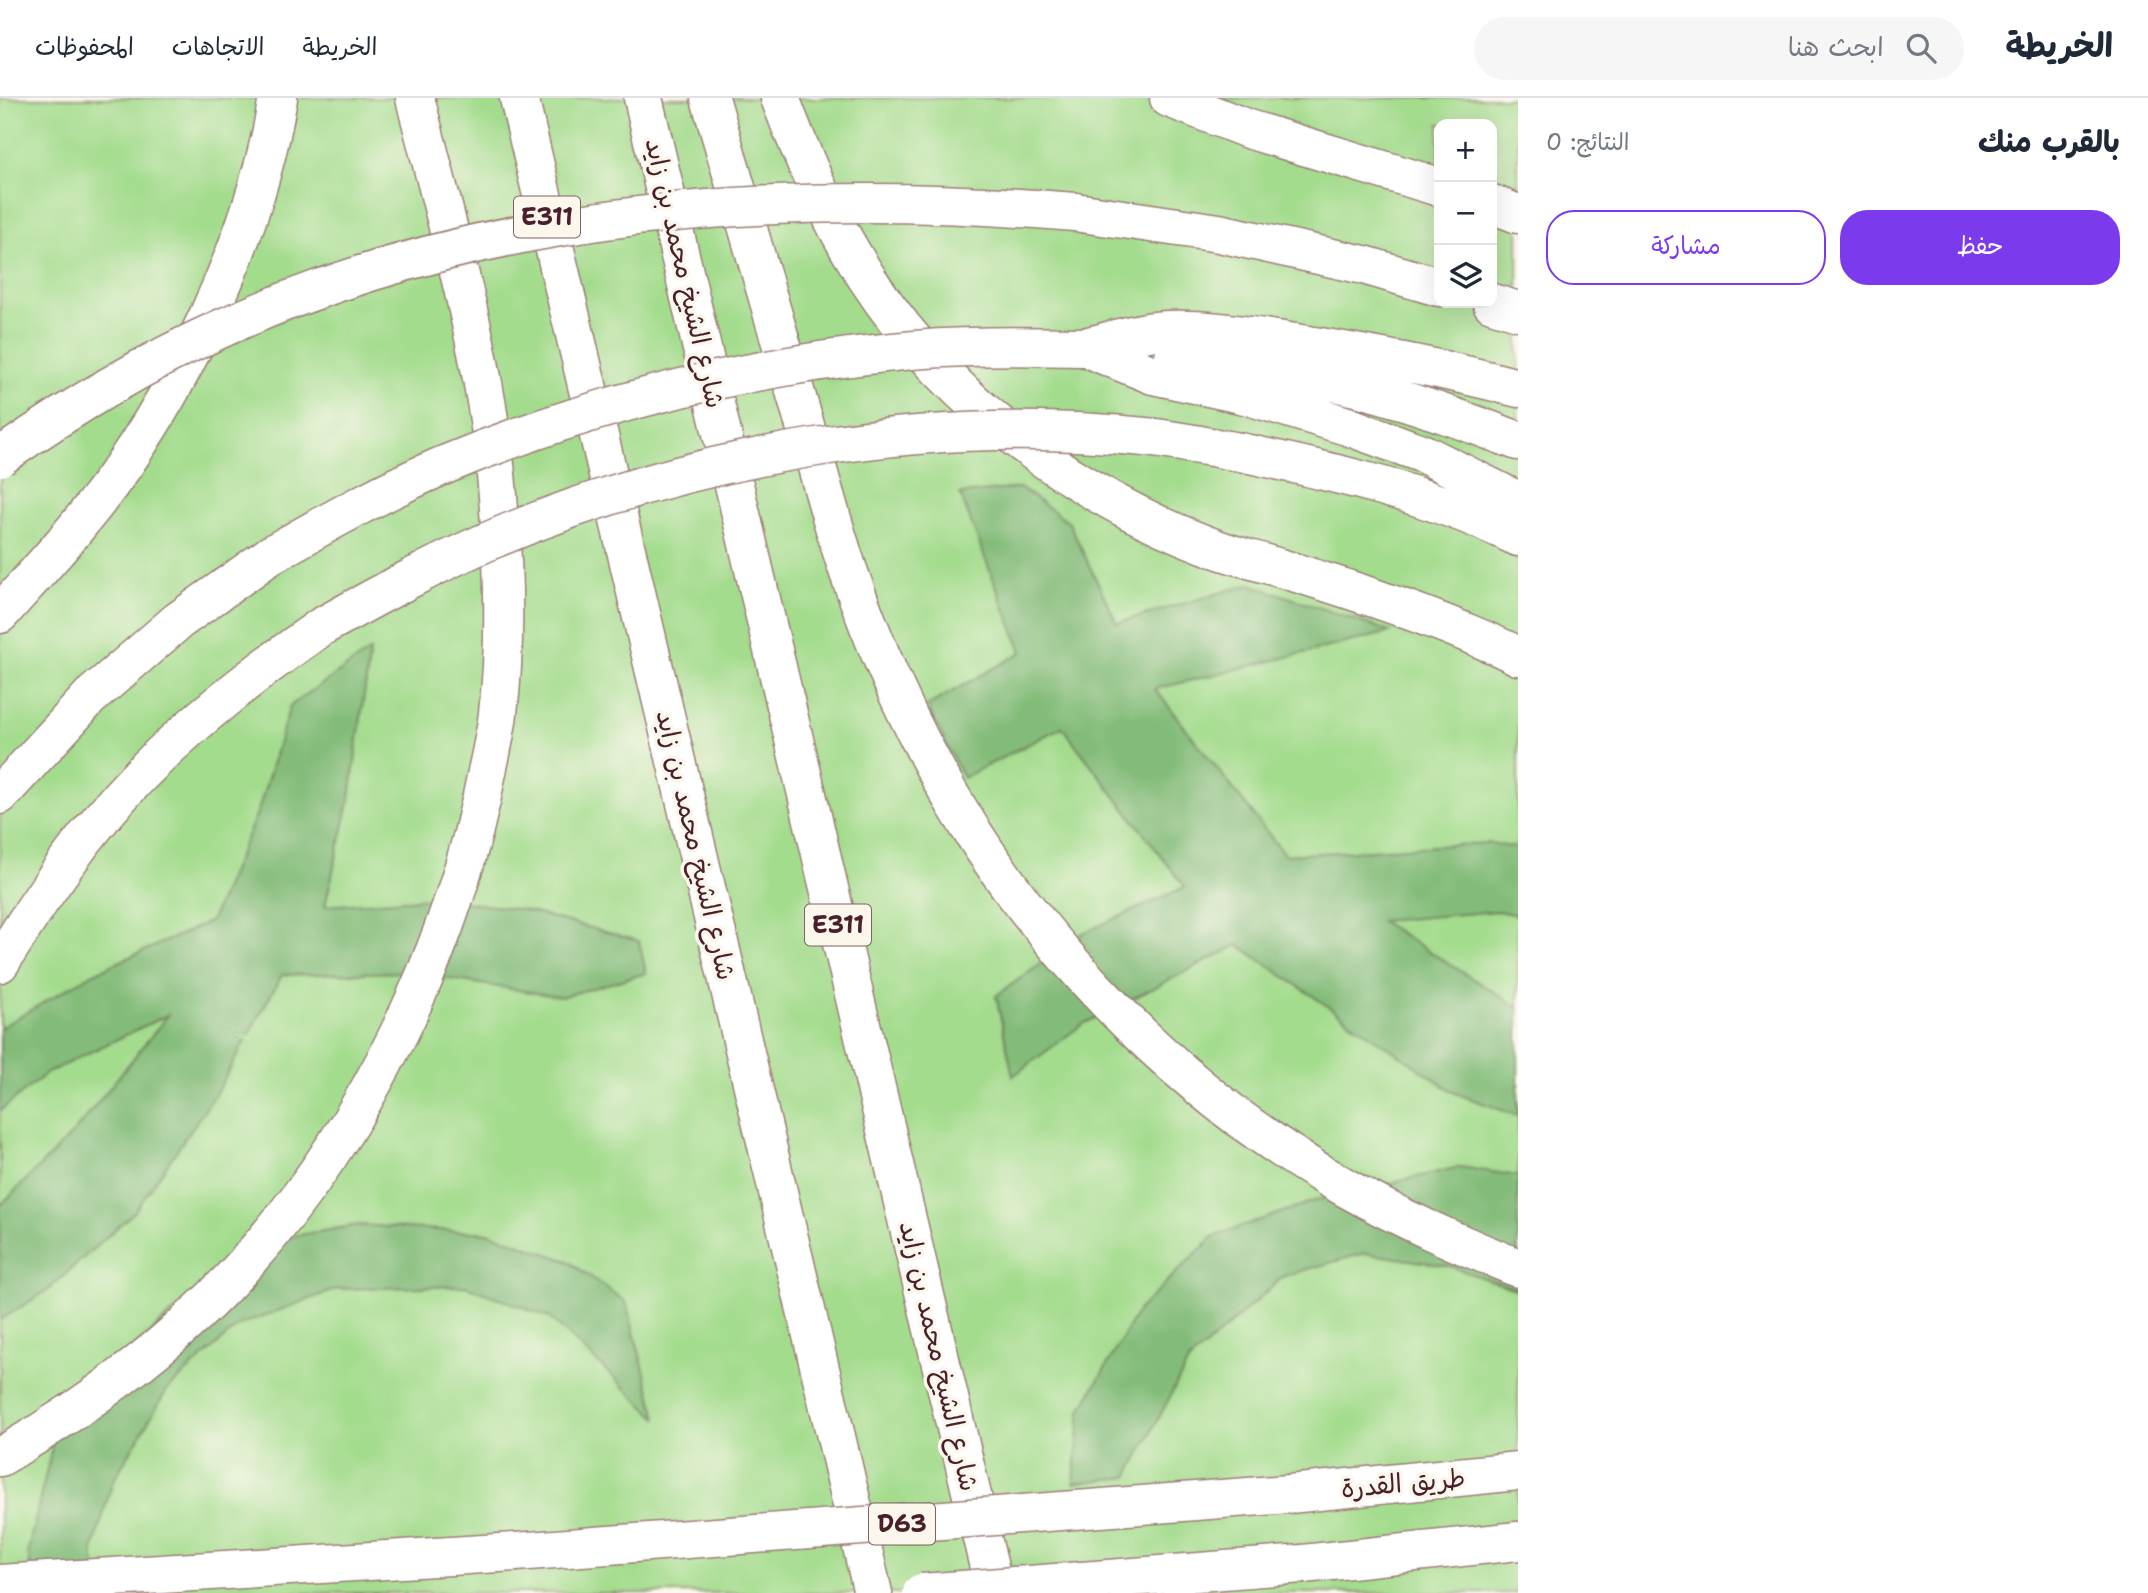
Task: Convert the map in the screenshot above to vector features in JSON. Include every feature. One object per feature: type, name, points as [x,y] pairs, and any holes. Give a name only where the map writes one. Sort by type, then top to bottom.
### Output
[{"type":"main road","points":[[0,614],[88,514],[140,441],[185,364],[223,284],[249,211],[278,98]]},
{"type":"main road","points":[[0,1457],[50,1428],[119,1379],[184,1325],[244,1265],[308,1185],[364,1099],[411,1008],[450,913],[479,814],[498,713],[503,611],[499,509],[487,408],[466,307],[415,98]]},
{"type":"main road","name":"شارع الشيخ محمد بن زايد","points":[[519,98],[873,1593]]},
{"type":"main road","name":"شارع الشيخ محمد بن زايد","points":[[643,98],[995,1593]]},
{"type":"main road","points":[[710,98],[849,573],[887,667],[930,759],[981,845],[1066,955],[1108,1002],[1181,1071],[1261,1133],[1346,1188],[1435,1234],[1518,1268]]},
{"type":"main road","points":[[780,98],[799,149],[824,203],[852,254],[890,310],[933,363],[972,401],[1035,454],[1092,491],[1153,523],[1216,549],[1415,611],[1518,656]]},
{"type":"main road","points":[[1170,98],[1248,129],[1434,185]]},
{"type":"main road","points":[[0,457],[54,420],[135,371],[220,329],[307,293],[489,240],[582,223],[776,205],[876,202],[976,204],[1075,212],[1219,233],[1364,265],[1434,286]]},
{"type":"main road","points":[[1497,206],[1518,214]]},
{"type":"main road","points":[[1497,305],[1518,312]]},
{"type":"main road","points":[[0,795],[90,697],[178,621],[272,554],[354,508],[440,467],[540,428],[617,403],[695,383],[801,362],[895,351],[989,346],[1084,347],[1165,330],[1251,366],[1347,426],[1424,454],[1518,501]]},
{"type":"main road","points":[[1084,347],[1153,374],[1371,355],[1518,388]]},
{"type":"main road","points":[[1251,366],[1360,388],[1443,412],[1518,441]]},
{"type":"main road","points":[[0,963],[63,867],[138,777],[225,698],[321,627],[405,581],[491,540],[580,506],[672,478],[765,456],[859,442],[928,436],[1050,432],[1146,437],[1240,452],[1309,467],[1446,507],[1518,537]]},
{"type":"main road","name":"طريق القدرة","points":[[0,1584],[515,1552],[1289,1494],[1518,1471]]},
{"type":"main road","points":[[922,1593],[1303,1564],[1518,1541]]},
{"type":"green space","points":[[0,98],[1518,98],[1518,1593],[0,1593]]},
{"type":"green space","points":[[1020,488],[1068,521],[1117,623],[1250,584],[1391,632],[1155,689],[1285,855],[1488,843],[1518,848],[1518,915],[1498,911],[1381,921],[1518,1007],[1518,1116],[1455,1093],[1238,945],[1083,1024],[1013,1076],[996,996],[1083,933],[1185,887],[1062,727],[963,778],[927,706],[1022,652],[960,494]]},
{"type":"green space","points":[[370,651],[350,798],[325,906],[433,898],[524,910],[639,941],[646,973],[561,997],[406,972],[282,975],[215,1095],[134,1212],[48,1290],[0,1320],[0,1206],[75,1131],[169,1014],[47,1073],[0,1111],[0,1028],[94,973],[211,921],[258,811],[290,706]]},
{"type":"green space","points":[[1460,1167],[1518,1176],[1518,1290],[1449,1266],[1364,1253],[1284,1276],[1188,1362],[1128,1477],[1074,1483],[1081,1410],[1139,1309],[1214,1236],[1317,1200]]},
{"type":"green space","points":[[358,1225],[489,1233],[568,1261],[626,1302],[657,1418],[549,1317],[466,1286],[337,1289],[239,1325],[167,1390],[112,1483],[93,1550],[97,1593],[34,1593],[28,1550],[60,1413],[251,1243]]}]
